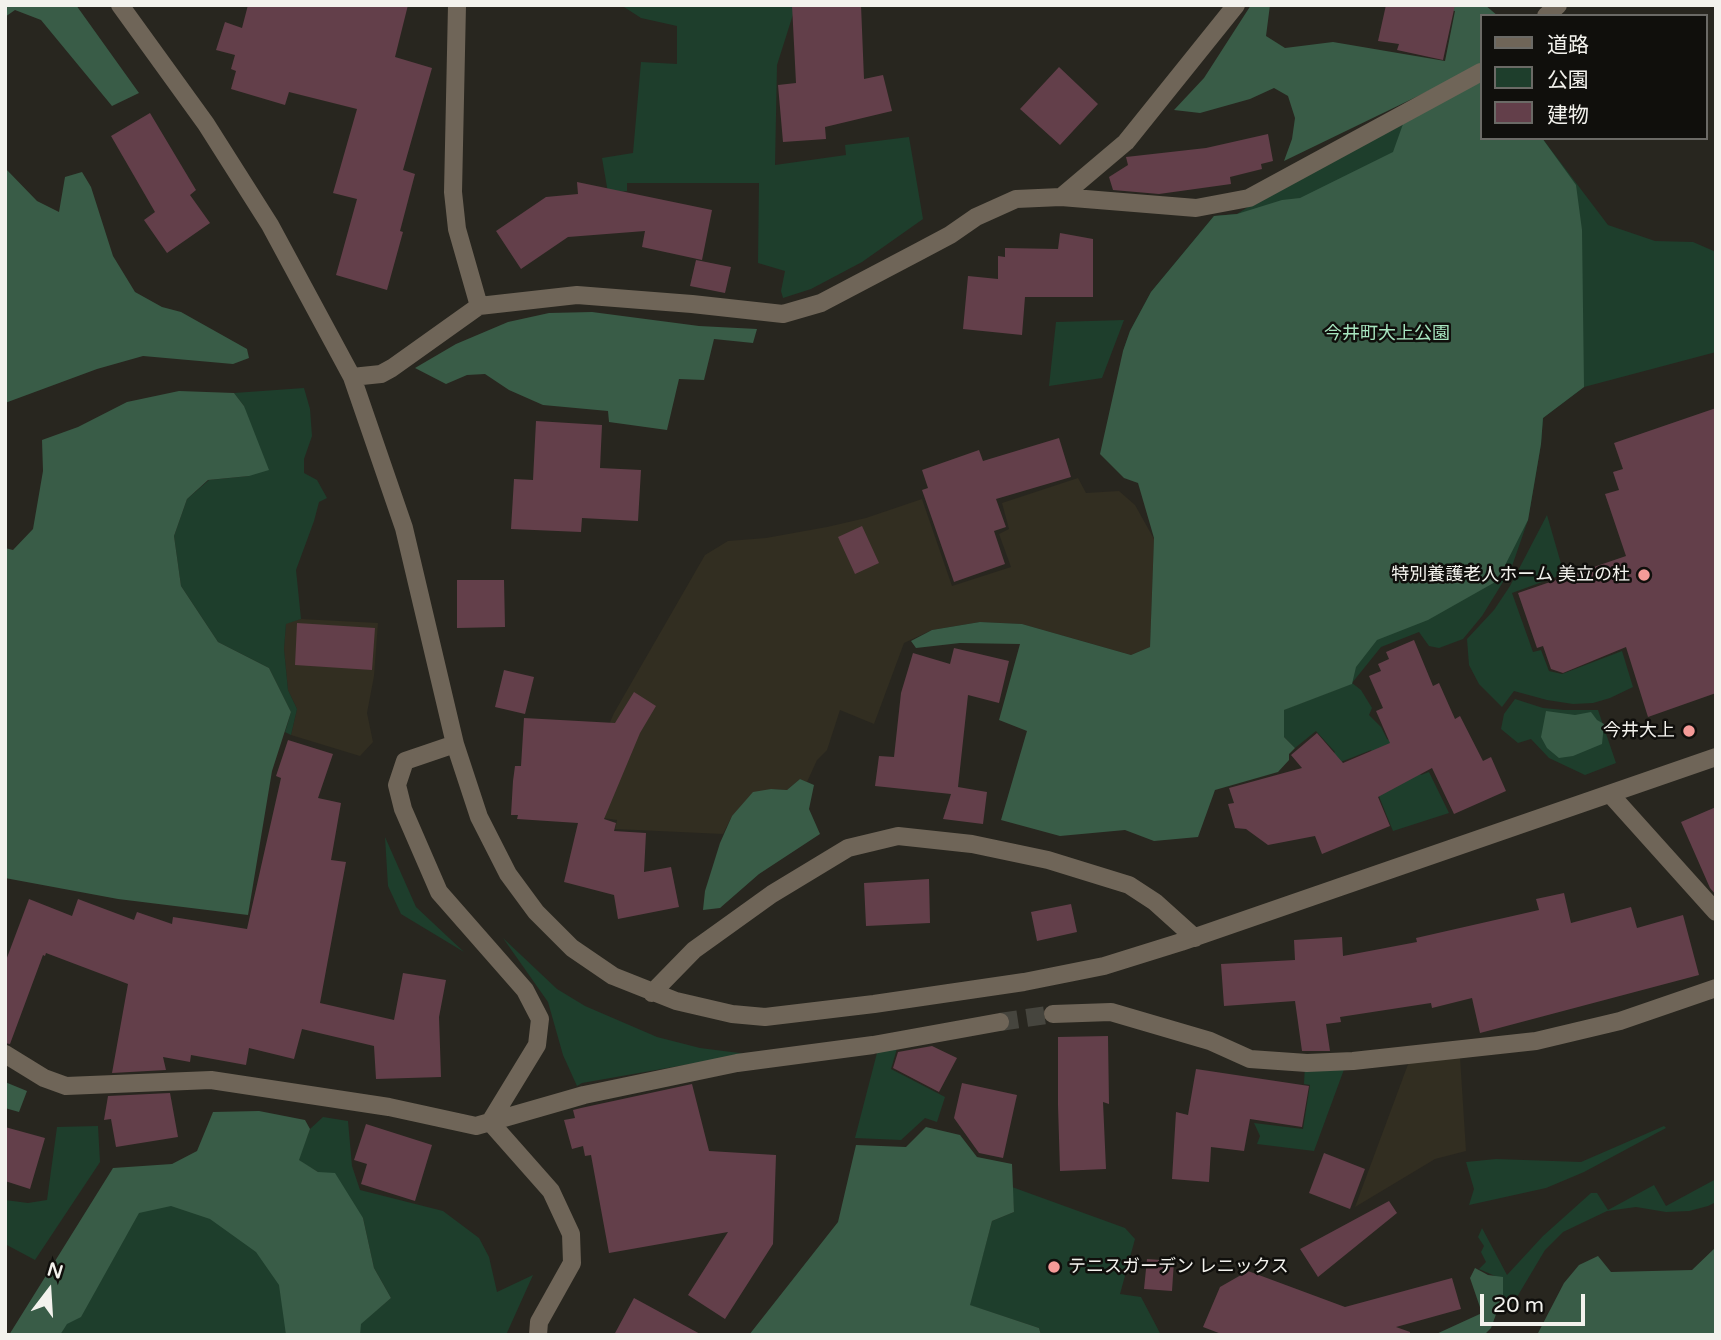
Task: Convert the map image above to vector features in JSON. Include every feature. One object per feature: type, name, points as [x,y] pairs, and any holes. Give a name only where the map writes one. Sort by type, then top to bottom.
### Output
[{"type":"street","points":[[120,5],[206,124],[270,225],[352,377],[404,528],[455,744],[479,817],[508,874],[536,912],[583,955],[613,976],[652,993],[711,1009],[765,1017],[1024,982],[1104,966],[1195,938],[1716,757]]},
{"type":"street","points":[[457,5],[453,192],[457,229],[479,306]]},
{"type":"street","points":[[1061,197],[1126,142],[1236,5]]},
{"type":"street","points":[[352,377],[381,374],[392,369],[479,306],[578,295],[783,314],[821,303],[918,253],[976,216],[1016,199],[1061,197],[1196,208],[1249,198],[1480,73]]},
{"type":"street","points":[[455,744],[405,761],[397,785],[403,809],[439,892],[525,990],[540,1019],[537,1045],[490,1122]]},
{"type":"street","points":[[1610,794],[1716,912]]},
{"type":"street","points":[[652,993],[694,950],[772,894],[848,848],[898,836],[972,844],[1048,860],[1129,885],[1155,902],[1195,938]]},
{"type":"street","points":[[1053,1014],[1111,1012],[1210,1041],[1250,1059],[1307,1063],[1353,1061],[1536,1041],[1620,1021],[1716,988]]},
{"type":"street","points":[[5,1054],[44,1078],[66,1086],[211,1080],[389,1107],[476,1126],[584,1095],[737,1063],[873,1045],[1000,1022]]},
{"type":"street","points":[[490,1122],[551,1191],[571,1234],[572,1263],[539,1322],[538,1335]]},
{"type":"shaded area","points":[[1078,478],[1086,493],[1119,491],[1135,505],[1154,539],[1150,647],[1131,655],[1022,624],[980,622],[932,630],[904,643],[874,724],[840,710],[827,750],[817,760],[807,782],[800,779],[787,790],[771,789],[732,816],[723,834],[615,829],[617,820],[575,814],[578,796],[614,713],[705,555],[728,541],[766,538],[827,527],[866,518],[922,499],[952,586],[1011,567],[999,534],[1009,529],[1002,503]]},
{"type":"shaded area","points":[[301,619],[378,623],[374,676],[367,713],[373,742],[360,756],[291,735],[297,709],[288,690],[284,649],[286,623]]},
{"type":"shaded area","points":[[1460,1057],[1466,1151],[1435,1159],[1355,1207],[1410,1059]]},
{"type":"green space","points":[[5,5],[76,5],[139,93],[112,106],[41,20],[15,10],[5,17]]},
{"type":"green space","points":[[621,5],[796,5],[777,65],[775,165],[846,155],[845,145],[909,137],[923,219],[862,262],[811,289],[783,298],[781,291],[785,271],[758,263],[759,183],[627,183],[627,191],[608,193],[602,158],[633,153],[641,62],[677,64],[677,26],[641,18]]},
{"type":"green space","points":[[1251,5],[1270,5],[1266,36],[1285,48],[1333,42],[1445,61],[1455,11],[1434,5],[1485,5],[1496,14],[1480,14],[1478,67],[1284,161],[1292,139],[1295,118],[1288,96],[1274,88],[1250,99],[1200,113],[1174,110],[1204,78]]},
{"type":"green space","name":"今井町大上公園","points":[[1480,78],[1480,140],[1543,140],[1576,185],[1582,230],[1584,387],[1543,418],[1528,520],[1497,581],[1428,620],[1377,640],[1356,667],[1352,684],[1284,710],[1284,737],[1295,748],[1289,754],[1289,760],[1278,772],[1215,790],[1198,837],[1154,841],[1125,830],[1060,836],[1001,820],[1027,731],[999,720],[1020,644],[960,643],[916,648],[911,641],[932,630],[980,622],[1022,624],[1131,655],[1150,647],[1154,538],[1138,483],[1124,478],[1100,454],[1130,331],[1151,292],[1214,216],[1237,214],[1282,200],[1300,198],[1393,152],[1403,124]]},
{"type":"green space","name":"今井町大上公園","points":[[1403,124],[1480,138],[1480,140],[1544,140],[1608,225],[1655,241],[1693,242],[1716,252],[1716,352],[1584,387],[1543,418],[1528,520],[1511,569],[1482,616],[1463,639],[1439,648],[1429,646],[1419,632],[1381,647],[1352,683],[1361,690],[1372,708],[1369,715],[1381,727],[1387,739],[1404,748],[1421,775],[1429,772],[1449,813],[1393,831],[1376,789],[1385,785],[1371,750],[1308,775],[1335,752],[1316,731],[1295,748],[1284,737],[1283,710],[1351,684],[1123,351],[1130,331],[1151,292],[1214,216],[1237,214],[1262,198]]},
{"type":"green space","points":[[5,168],[37,201],[59,212],[65,177],[82,172],[91,187],[113,256],[135,292],[162,307],[181,312],[247,349],[249,358],[233,364],[143,356],[97,369],[5,403]]},
{"type":"green space","points":[[592,312],[699,326],[757,329],[753,343],[714,339],[704,380],[679,379],[667,430],[609,422],[608,411],[543,405],[509,390],[485,374],[467,375],[446,384],[415,368],[456,344],[508,322],[549,313]]},
{"type":"green space","points":[[1124,320],[1102,378],[1049,386],[1056,322]]},
{"type":"green space","points":[[304,388],[310,409],[312,436],[304,459],[304,473],[317,480],[327,498],[319,502],[296,570],[301,619],[286,624],[284,649],[288,690],[297,709],[291,735],[285,732],[291,712],[269,668],[218,642],[181,586],[174,536],[187,499],[209,480],[249,476],[244,406],[234,393]]},
{"type":"green space","points":[[179,391],[234,393],[244,406],[269,470],[249,476],[208,480],[187,499],[174,536],[181,586],[218,642],[269,668],[291,712],[272,771],[248,915],[118,899],[5,878],[5,548],[13,550],[33,529],[43,471],[42,440],[78,427],[127,402]]},
{"type":"green space","points":[[1547,515],[1564,574],[1512,593],[1533,652],[1541,650],[1549,671],[1562,674],[1622,651],[1633,687],[1593,703],[1573,704],[1514,691],[1502,707],[1479,684],[1469,665],[1467,639],[1494,610],[1510,586]]},
{"type":"green space","points":[[1515,699],[1543,708],[1598,710],[1616,763],[1585,775],[1549,758],[1531,739],[1518,743],[1501,729],[1504,714]]},
{"type":"green space","points":[[1546,711],[1575,715],[1591,712],[1604,724],[1602,744],[1573,756],[1559,758],[1547,748],[1541,737]]},
{"type":"green space","points":[[800,779],[814,785],[809,809],[820,834],[759,874],[720,908],[703,910],[705,891],[720,843],[732,816],[753,792],[787,790]]},
{"type":"green space","points":[[385,837],[416,907],[464,952],[401,914],[388,886]]},
{"type":"green space","points":[[503,938],[557,989],[585,1006],[657,1037],[700,1048],[747,1054],[577,1086],[563,1055],[548,1002]]},
{"type":"green space","points":[[898,1045],[891,1069],[945,1097],[937,1122],[925,1118],[901,1140],[855,1138],[878,1049]]},
{"type":"green space","points":[[1346,1064],[1314,1151],[1257,1144],[1260,1136],[1254,1123],[1303,1129],[1310,1085],[1304,1084],[1305,1065]]},
{"type":"green space","points":[[5,1082],[27,1091],[19,1112],[5,1108]]},
{"type":"green space","points":[[259,1111],[305,1120],[310,1129],[299,1160],[318,1172],[335,1173],[363,1218],[374,1268],[391,1298],[361,1324],[360,1335],[286,1335],[279,1285],[256,1252],[210,1219],[171,1206],[139,1213],[81,1317],[67,1324],[60,1335],[9,1335],[113,1168],[172,1164],[197,1151],[213,1112]]},
{"type":"green space","points":[[323,1117],[348,1121],[352,1166],[360,1190],[443,1211],[479,1238],[489,1257],[497,1292],[533,1275],[506,1335],[360,1335],[360,1324],[391,1298],[374,1268],[363,1218],[318,1172],[298,1160],[310,1129]]},
{"type":"green space","points":[[98,1126],[100,1162],[35,1260],[5,1244],[5,1200],[28,1203],[47,1200],[57,1127]]},
{"type":"green space","points":[[1664,1126],[1666,1128],[1584,1172],[1546,1188],[1469,1205],[1474,1189],[1466,1162],[1496,1159],[1581,1162]]},
{"type":"green space","points":[[926,1127],[960,1135],[977,1157],[1012,1164],[1014,1212],[992,1221],[970,1305],[1039,1328],[1041,1335],[749,1335],[838,1222],[856,1145],[906,1147]]},
{"type":"green space","points":[[1716,1179],[1716,1202],[1708,1206],[1689,1211],[1666,1212],[1636,1207],[1607,1211],[1563,1232],[1545,1250],[1514,1302],[1499,1307],[1503,1295],[1495,1276],[1479,1269],[1486,1262],[1481,1252],[1484,1246],[1478,1237],[1482,1228],[1507,1275],[1543,1236],[1591,1193],[1597,1193],[1608,1210],[1654,1185],[1666,1206]]},
{"type":"green space","points":[[274,1183],[319,1335],[60,1335],[133,1190]]},
{"type":"green space","name":"テニスガーデン レニックス","points":[[1012,1187],[1125,1228],[1135,1239],[1120,1294],[1141,1297],[1161,1335],[1041,1335],[1039,1328],[969,1305],[992,1221],[1014,1212]]},
{"type":"green space","points":[[1716,1247],[1716,1335],[1537,1335],[1564,1283],[1579,1265],[1598,1256],[1611,1272],[1692,1270]]},
{"type":"green space","points":[[1475,1268],[1488,1275],[1503,1277],[1503,1295],[1491,1328],[1484,1335],[1434,1335],[1482,1313],[1470,1278]]},
{"type":"building","points":[[248,5],[408,5],[395,57],[432,68],[403,170],[415,174],[387,290],[336,275],[357,199],[333,193],[357,109],[289,92],[285,105],[231,89],[236,71],[231,69],[235,55],[216,50],[225,22],[242,28]]},
{"type":"building","points":[[792,5],[861,5],[864,79],[883,75],[892,111],[825,127],[826,139],[783,142],[778,85],[796,83]]},
{"type":"building","points":[[1386,5],[1455,5],[1443,60],[1397,50],[1399,44],[1378,41]]},
{"type":"building","points":[[1059,67],[1098,104],[1060,145],[1020,109]]},
{"type":"building","points":[[150,113],[196,190],[190,195],[210,223],[167,253],[144,220],[155,212],[111,136]]},
{"type":"building","points":[[1268,134],[1273,161],[1261,164],[1262,169],[1230,177],[1231,184],[1159,194],[1113,190],[1109,177],[1128,165],[1126,157],[1206,148]]},
{"type":"building","points":[[577,182],[712,210],[702,260],[642,247],[645,231],[568,237],[521,269],[496,231],[546,197],[578,194]]},
{"type":"building","points":[[1060,233],[1093,239],[1093,297],[1025,297],[1022,335],[963,329],[968,276],[998,279],[998,256],[1005,257],[1005,248],[1058,249]]},
{"type":"building","points":[[696,260],[731,267],[725,293],[690,286]]},
{"type":"building","name":"特別養護老人ホーム 美立の杜","points":[[1716,408],[1716,693],[1648,717],[1626,647],[1563,673],[1551,669],[1543,646],[1537,648],[1518,593],[1626,556],[1605,494],[1619,490],[1613,472],[1623,469],[1614,443]]},
{"type":"building","points":[[536,421],[602,425],[600,468],[641,470],[638,521],[582,518],[581,532],[511,529],[514,479],[533,480]]},
{"type":"building","points":[[1059,438],[1071,477],[996,499],[1006,527],[994,531],[1005,564],[954,582],[922,490],[928,488],[922,470],[979,450],[983,461]]},
{"type":"building","points":[[862,526],[879,563],[855,574],[838,537]]},
{"type":"building","points":[[457,580],[504,580],[505,627],[457,628]]},
{"type":"building","points":[[297,623],[375,628],[372,670],[295,665]]},
{"type":"building","points":[[1414,640],[1433,686],[1439,683],[1455,719],[1460,716],[1483,761],[1491,757],[1506,791],[1454,814],[1432,768],[1378,797],[1390,826],[1322,854],[1315,836],[1268,845],[1246,829],[1235,828],[1228,804],[1234,803],[1229,788],[1302,768],[1291,755],[1317,733],[1343,763],[1390,743],[1376,711],[1383,708],[1369,676],[1381,671],[1378,664],[1389,659],[1386,652]]},
{"type":"building","points":[[954,648],[1009,661],[999,703],[968,695],[958,787],[987,792],[983,824],[943,819],[951,794],[875,786],[879,756],[894,757],[901,693],[913,653],[950,664]]},
{"type":"building","points":[[504,670],[534,677],[525,714],[495,707]]},
{"type":"building","points":[[634,692],[656,706],[640,733],[604,819],[616,823],[614,831],[646,833],[644,872],[671,867],[679,907],[618,919],[614,895],[564,882],[578,823],[517,819],[518,815],[511,815],[513,781],[515,766],[521,766],[524,718],[615,723]]},
{"type":"building","points":[[288,740],[333,754],[318,798],[341,803],[331,860],[346,862],[320,1003],[394,1020],[403,973],[446,980],[439,1017],[441,1077],[376,1079],[374,1046],[302,1029],[294,1059],[249,1048],[246,1065],[191,1055],[190,1062],[163,1057],[166,1070],[112,1073],[128,984],[46,953],[10,1044],[5,1043],[5,963],[29,899],[72,916],[78,899],[134,920],[137,912],[172,924],[173,917],[247,929],[281,778],[276,776]]},
{"type":"building","points":[[1716,807],[1716,895],[1710,888],[1681,822]]},
{"type":"building","points":[[929,879],[930,923],[866,926],[864,883]]},
{"type":"building","points":[[1564,893],[1571,923],[1631,907],[1637,928],[1683,915],[1699,975],[1480,1033],[1472,998],[1432,1008],[1431,1003],[1340,1017],[1341,1022],[1326,1024],[1330,1051],[1302,1051],[1295,1001],[1224,1006],[1221,964],[1295,960],[1294,940],[1342,937],[1343,956],[1417,942],[1416,938],[1539,910],[1536,899]]},
{"type":"building","points":[[1071,904],[1077,932],[1037,941],[1031,912]]},
{"type":"building","points":[[1108,1036],[1109,1104],[1103,1102],[1106,1169],[1060,1171],[1058,1037]]},
{"type":"building","points":[[932,1046],[957,1058],[939,1092],[893,1068],[898,1052]]},
{"type":"building","points":[[1196,1069],[1309,1086],[1302,1127],[1250,1119],[1244,1151],[1211,1147],[1209,1182],[1172,1179],[1176,1112],[1188,1115]]},
{"type":"building","points":[[962,1083],[1017,1095],[1003,1158],[979,1153],[954,1118]]},
{"type":"building","points":[[692,1084],[709,1151],[776,1155],[773,1244],[725,1319],[688,1295],[728,1232],[609,1253],[591,1155],[585,1156],[583,1146],[572,1149],[564,1120],[575,1118],[573,1110]]},
{"type":"building","points":[[170,1093],[178,1137],[116,1147],[111,1119],[104,1120],[108,1096]]},
{"type":"building","points":[[366,1124],[432,1145],[415,1201],[361,1184],[367,1164],[354,1160]]},
{"type":"building","points":[[5,1127],[45,1138],[30,1189],[5,1181]]},
{"type":"building","points":[[1324,1153],[1365,1169],[1350,1209],[1309,1193]]},
{"type":"building","points":[[1389,1201],[1397,1213],[1318,1277],[1300,1249]]},
{"type":"building","points":[[1147,1259],[1174,1261],[1172,1291],[1144,1289]]},
{"type":"building","points":[[1248,1271],[1345,1307],[1452,1278],[1461,1309],[1396,1327],[1410,1332],[1410,1335],[1224,1335],[1203,1327],[1220,1287]]},
{"type":"building","points":[[634,1298],[702,1335],[614,1335]]},
{"type":"tunnel","points":[[1000,1022],[1053,1014]]},
{"type":"place","name":"特別養護老人ホーム 美立の杜","points":[[1644,575]]},
{"type":"place","name":"今井大上","points":[[1689,731]]},
{"type":"place","name":"テニスガーデン レニックス","points":[[1054,1267]]}]
